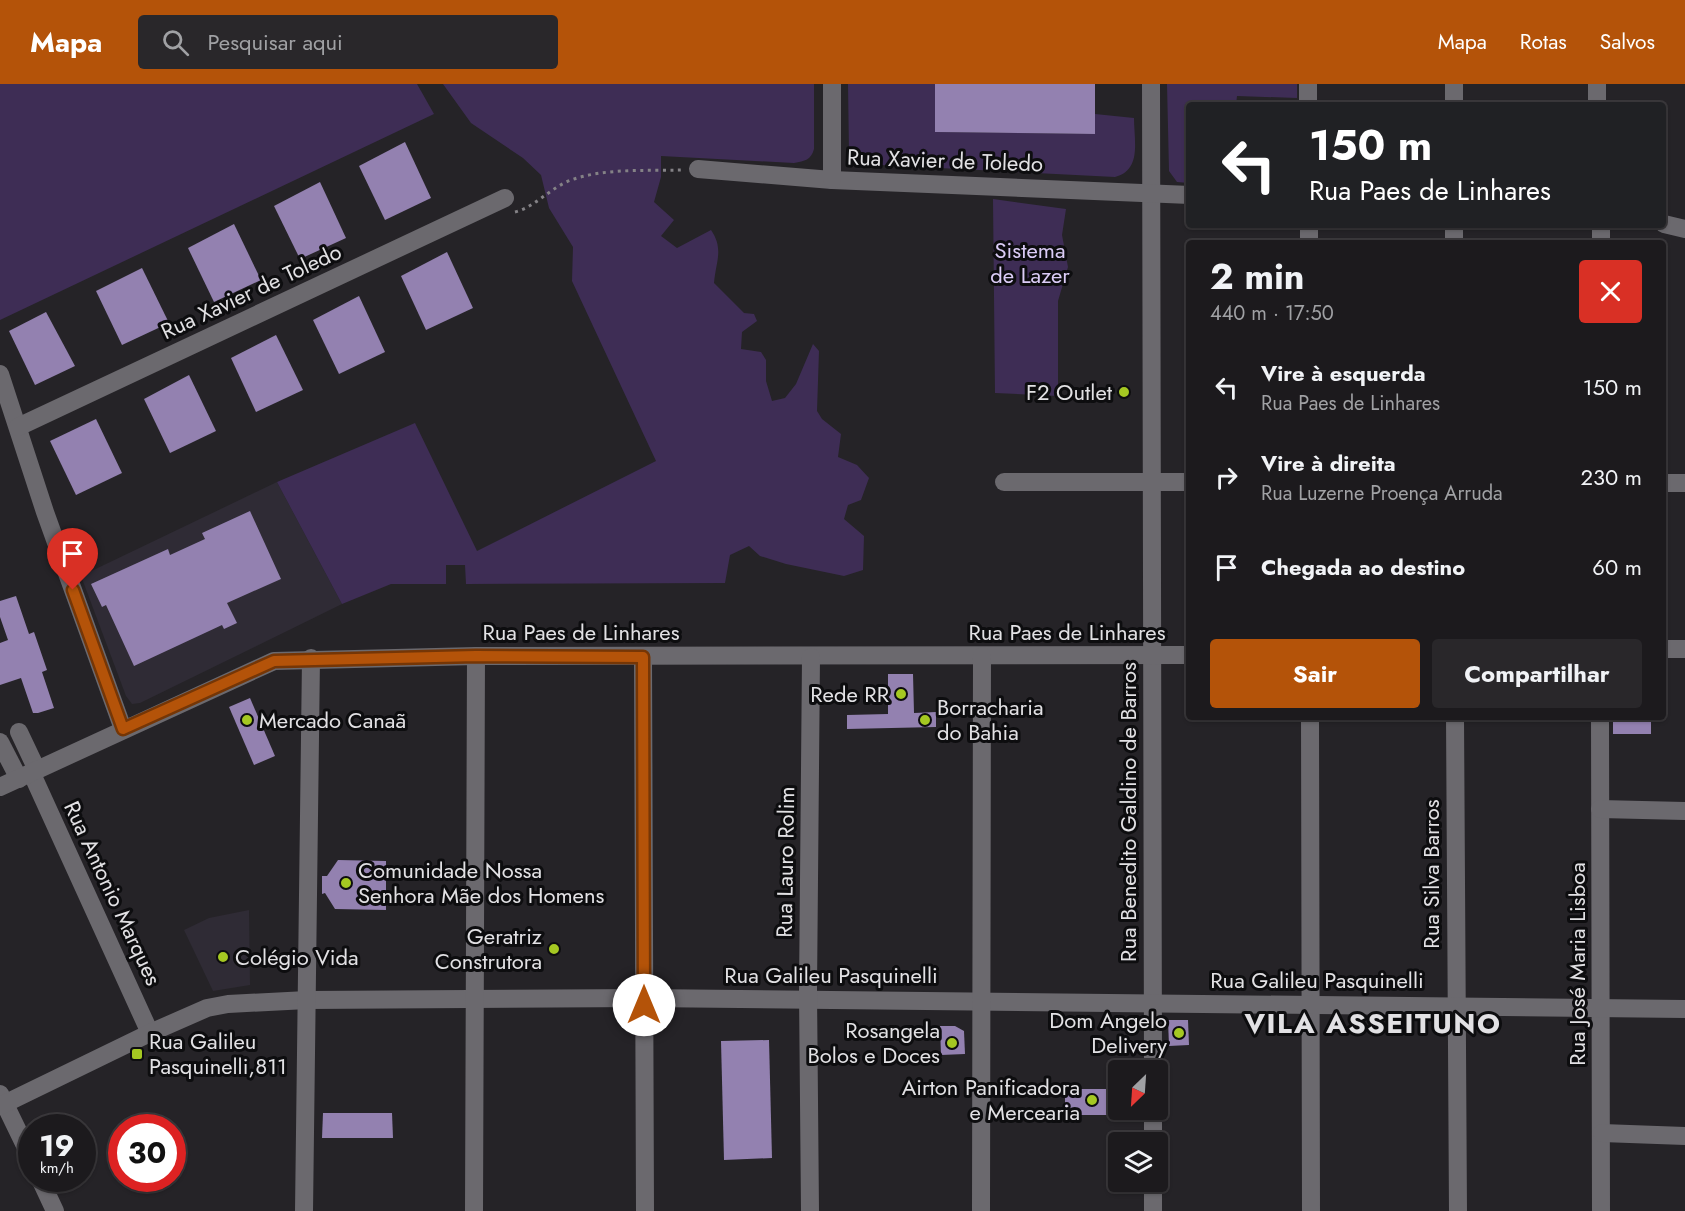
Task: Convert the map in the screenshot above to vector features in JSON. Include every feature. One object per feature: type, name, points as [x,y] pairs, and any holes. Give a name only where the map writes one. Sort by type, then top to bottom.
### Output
[{"type":"street","points":[[832,84],[832,180]]},
{"type":"street","name":"Rua Benedito Galdino de Barros","points":[[1150,84],[1153,1060]]},
{"type":"street","points":[[1308,84],[1308,102]]},
{"type":"street","points":[[1454,84],[1454,102]]},
{"type":"street","points":[[1597,84],[1597,102]]},
{"type":"street","name":"Rua Xavier de Toledo","points":[[698,170],[832,180],[1186,195]]},
{"type":"street","name":"Rua Xavier de Toledo","points":[[18,427],[506,206]]},
{"type":"street","points":[[1666,224],[1685,229]]},
{"type":"street","points":[[0,374],[4,400],[18,427],[38,514],[123,729]]},
{"type":"street","points":[[1004,482],[1186,482]]},
{"type":"street","points":[[1666,483],[1685,483]]},
{"type":"street","points":[[1666,649],[1685,649]]},
{"type":"street","name":"Rua Paes de Linhares","points":[[0,787],[274,661],[311,658],[476,656],[1186,655]]},
{"type":"street","points":[[474,1211],[476,656]]},
{"type":"street","points":[[981,1211],[982,656]]},
{"type":"street","points":[[643,657],[645,1211]]},
{"type":"street","name":"Rua Lauro Rolim","points":[[810,1211],[808,999],[811,657]]},
{"type":"street","points":[[304,1211],[311,658]]},
{"type":"street","points":[[1310,720],[1311,1211]]},
{"type":"street","name":"Rua Silva Barros","points":[[1455,720],[1458,1211]]},
{"type":"street","name":"Rua José Maria Lisboa","points":[[1600,720],[1601,1211]]},
{"type":"street","points":[[19,732],[28,751],[29,774]]},
{"type":"street","points":[[0,742],[9,760],[29,774]]},
{"type":"street","name":"Rua Antonio Marques","points":[[29,774],[150,1033]]},
{"type":"street","points":[[1600,809],[1685,811]]},
{"type":"street","name":"Rua Galileu Pasquinelli","points":[[2,1101],[207,1008],[228,1004],[307,1000],[644,998],[1685,1009]]},
{"type":"street","points":[[2,1101],[18,1132]]},
{"type":"street","points":[[1602,1133],[1685,1136]]},
{"type":"street","points":[[46,1192],[56,1211]]},
{"type":"street","points":[[1153,1192],[1154,1211]]},
{"type":"path","points":[[506,206],[524,210],[552,188],[573,179],[616,172],[698,170]]},
{"type":"shaded area","points":[[277,482],[342,604],[140,703],[132,704],[126,696],[81,576]]},
{"type":"shaded area","name":"Colégio Vida","points":[[249,910],[250,985],[213,991],[184,930],[209,918]]},
{"type":"green space","points":[[0,84],[417,84],[434,114],[0,320]]},
{"type":"green space","points":[[443,84],[814,84],[814,149],[809,158],[794,163],[661,156],[661,177],[654,202],[674,220],[661,236],[677,248],[711,230],[718,249],[714,283],[744,313],[754,314],[757,321],[742,332],[741,349],[761,352],[766,360],[766,381],[772,401],[785,398],[796,384],[813,344],[819,351],[817,411],[822,419],[841,434],[838,457],[857,465],[869,478],[861,500],[848,505],[844,519],[864,536],[863,570],[844,576],[786,564],[760,556],[749,546],[730,555],[725,583],[466,584],[465,565],[446,565],[446,584],[391,584],[342,604],[277,482],[415,423],[477,551],[656,461],[572,281],[573,247],[549,208],[541,175],[523,158],[471,123]]},
{"type":"green space","points":[[848,84],[935,84],[936,132],[1094,134],[1095,114],[1134,118],[1135,154],[1129,168],[1115,177],[881,165],[855,160],[849,153]]},
{"type":"green space","points":[[1167,84],[1297,84],[1297,98],[1237,96],[1236,102],[1186,102],[1186,183],[1177,182],[1169,171]]},
{"type":"green space","name":"Sistema de Lazer","points":[[993,199],[1066,209],[1062,235],[1068,267],[1058,301],[1058,396],[995,393]]},
{"type":"building","points":[[935,84],[1095,84],[1095,134],[935,132]]},
{"type":"building","points":[[405,142],[431,198],[385,220],[359,166]]},
{"type":"building","points":[[320,182],[346,238],[300,259],[274,206]]},
{"type":"building","points":[[234,224],[261,280],[214,302],[188,248]]},
{"type":"building","points":[[447,252],[473,308],[426,330],[401,276]]},
{"type":"building","points":[[142,268],[169,323],[122,345],[96,291]]},
{"type":"building","points":[[359,296],[385,352],[339,374],[313,320]]},
{"type":"building","points":[[46,312],[75,366],[35,385],[9,331]]},
{"type":"building","points":[[276,335],[303,390],[256,412],[231,358]]},
{"type":"building","points":[[189,375],[216,431],[170,453],[144,399]]},
{"type":"building","points":[[96,419],[122,473],[76,495],[50,441]]},
{"type":"building","points":[[250,511],[281,579],[227,603],[237,623],[224,629],[222,625],[134,666],[106,605],[102,607],[91,584],[168,549],[170,555],[205,539],[202,533]]},
{"type":"building","points":[[16,596],[29,634],[34,632],[47,670],[42,672],[54,708],[38,713],[33,713],[21,678],[0,685],[0,643],[8,640],[0,617],[0,601]]},
{"type":"building","name":"Rede RR","points":[[888,674],[913,674],[914,713],[936,712],[936,727],[847,729],[847,715],[888,714]]},
{"type":"building","name":"Mercado Canaã","points":[[250,698],[275,756],[254,765],[229,707]]},
{"type":"building","points":[[1613,720],[1651,720],[1651,734],[1613,734]]},
{"type":"building","name":"Comunidade Nossa Senhora Mãe dos Homens","points":[[338,860],[386,861],[386,910],[335,909],[325,893],[322,894],[322,876],[327,876]]},
{"type":"building","name":"Dom Angelo Delivery","points":[[1168,1020],[1188,1020],[1189,1045],[1169,1046]]},
{"type":"building","name":"Rosangela Bolos e Doces","points":[[940,1026],[955,1026],[964,1031],[965,1054],[941,1055]]},
{"type":"building","points":[[769,1040],[772,1158],[724,1160],[721,1041]]},
{"type":"building","name":"Airton Panificadora e Mercearia","points":[[1065,1089],[1108,1089],[1108,1115],[1065,1115]]},
{"type":"building","points":[[323,1113],[392,1113],[393,1138],[322,1138]]},
{"type":"place","name":"F2 Outlet","points":[[1124,392]]},
{"type":"place","name":"Rede RR","points":[[901,694]]},
{"type":"place","name":"Mercado Canaã","points":[[247,720]]},
{"type":"place","name":"Borracharia do Bahia","points":[[925,720]]},
{"type":"place","name":"Comunidade Nossa Senhora Mãe dos Homens","points":[[346,883]]},
{"type":"place","name":"Geratriz Construtora","points":[[554,949]]},
{"type":"place","name":"Colégio Vida","points":[[223,957]]},
{"type":"place","name":"Dom Angelo Delivery","points":[[1179,1033]]},
{"type":"place","name":"Rosangela Bolos e Doces","points":[[952,1043]]},
{"type":"place","name":"Rua Galileu Pasquinelli,811","points":[[137,1054]]},
{"type":"place","name":"Airton Panificadora e Mercearia","points":[[1092,1100]]},
{"type":"district","name":"VILA ASSEITUNO","points":[[1373,1023]]},
{"type":"route","points":[[73,590],[123,729],[274,661],[311,658],[476,656],[643,657],[644,1005]]}]
